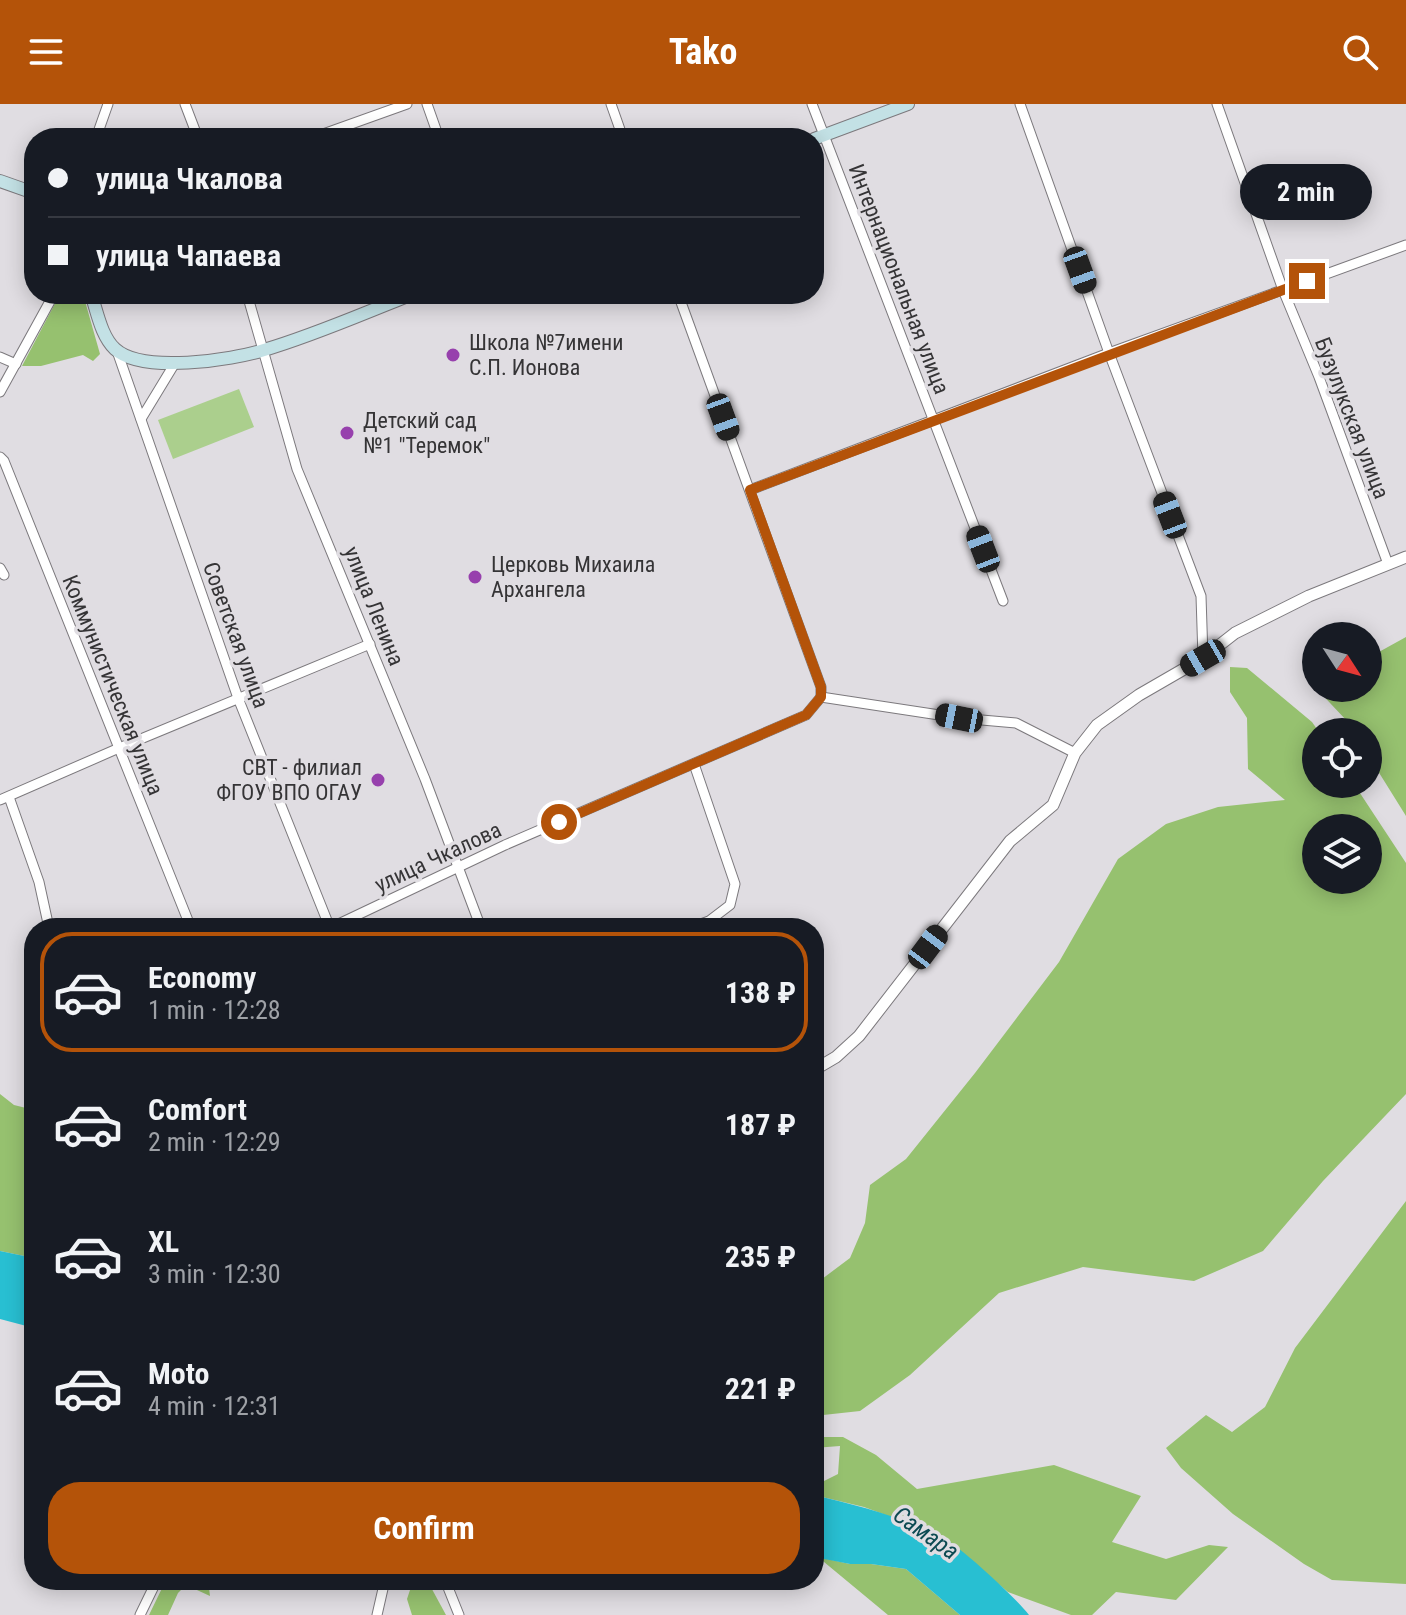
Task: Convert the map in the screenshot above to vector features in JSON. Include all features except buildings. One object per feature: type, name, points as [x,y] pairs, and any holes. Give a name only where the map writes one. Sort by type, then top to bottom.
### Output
[{"type":"main road","points":[[824,135],[908,104]]},
{"type":"main road","points":[[0,181],[24,189]]},
{"type":"main road","points":[[95,304],[107,338],[117,351],[136,359],[175,363],[263,351],[387,304]]},
{"type":"street","points":[[100,128],[108,104]]},
{"type":"street","points":[[185,104],[194,128]]},
{"type":"street","points":[[340,128],[407,104]]},
{"type":"street","points":[[611,104],[619,128]]},
{"type":"street","name":"Интернациональная улица","points":[[812,104],[817,128]]},
{"type":"street","points":[[1020,104],[1109,353],[1201,596],[1203,658]]},
{"type":"street","name":"Бузулукская улица","points":[[1217,104],[1283,290],[1319,377],[1388,564]]},
{"type":"street","points":[[431,105],[437,128]]},
{"type":"street","name":"Интернациональная улица","points":[[824,149],[934,419],[1003,601]]},
{"type":"street","points":[[750,490],[1109,353],[1406,245]]},
{"type":"street","points":[[0,392],[49,304]]},
{"type":"street","name":"улица Ленина","points":[[250,304],[297,469],[370,644],[478,918]]},
{"type":"street","points":[[682,304],[821,687],[821,697],[959,718],[1016,723],[1075,753]]},
{"type":"street","name":"Советская улица","points":[[117,351],[238,698],[326,918]]},
{"type":"street","points":[[0,357],[16,364]]},
{"type":"street","points":[[141,419],[175,363]]},
{"type":"street","name":"Коммунистическая улица","points":[[0,457],[187,918]]},
{"type":"street","points":[[824,1064],[859,1036],[1010,841],[1053,805],[1075,753],[1097,725],[1139,695],[1203,658],[1235,633],[1297,602],[1406,557]]},
{"type":"street","points":[[47,918],[39,882],[4,799],[370,644]]},
{"type":"street","name":"улица Чкалова","points":[[352,918],[505,845],[806,715],[821,697]]},
{"type":"street","points":[[694,764],[735,884],[730,905],[713,918]]},
{"type":"street","points":[[140,1615],[152,1590]]},
{"type":"street","points":[[377,1615],[383,1590]]},
{"type":"street","points":[[449,1590],[459,1615]]},
{"type":"green space","points":[[55,304],[86,304],[100,354],[93,361],[83,355],[41,366],[22,366]]},
{"type":"green space","points":[[239,389],[254,427],[173,459],[158,420]]},
{"type":"green space","points":[[1406,637],[1406,816],[1382,777],[1382,718],[1344,718],[1329,702],[1382,702],[1382,650]]},
{"type":"green space","points":[[1230,667],[1247,668],[1307,718],[1302,718],[1302,798],[1363,798],[1374,814],[1302,814],[1302,894],[1382,894],[1382,827],[1406,863],[1406,1094],[1323,1181],[1263,1251],[1194,1281],[1083,1267],[999,1293],[910,1375],[860,1411],[824,1415],[824,1278],[850,1258],[865,1223],[870,1185],[906,1159],[975,1073],[1059,962],[1118,859],[1166,824],[1218,807],[1285,800],[1248,769],[1247,718],[1230,692]]},
{"type":"green space","points":[[0,1094],[14,1105],[24,1108],[24,1256],[0,1251]]},
{"type":"green space","points":[[1406,1201],[1406,1584],[1332,1580],[1233,1514],[1181,1468],[1166,1448],[1206,1415],[1232,1432],[1265,1407],[1295,1348]]},
{"type":"green space","points":[[824,1437],[843,1437],[876,1455],[917,1489],[1054,1465],[1141,1496],[1112,1542],[1166,1559],[1209,1545],[1228,1547],[1176,1600],[1116,1592],[1092,1615],[1071,1615],[1008,1592],[940,1535],[864,1507],[824,1497],[824,1481],[838,1474],[840,1446],[824,1447]]},
{"type":"green space","points":[[824,1558],[906,1569],[960,1615],[888,1615],[824,1562]]},
{"type":"green space","points":[[161,1590],[181,1590],[168,1615],[149,1615]]},
{"type":"green space","points":[[410,1590],[432,1590],[446,1615],[412,1615],[407,1599]]},
{"type":"water","points":[[0,1251],[24,1256],[24,1325],[0,1319]]},
{"type":"water","name":"Самара","points":[[824,1498],[907,1522],[946,1539],[985,1571],[1029,1615],[960,1615],[906,1569],[824,1559]]},
{"type":"place","name":"Школа №7имени С.П. Ионова","points":[[453,355]]},
{"type":"place","name":"Детский сад №1 \"Теремок\"","points":[[347,433]]},
{"type":"place","name":"Церковь Михаила Архангела","points":[[475,577]]},
{"type":"place","name":"СВТ - филиал ФГОУ ВПО ОГАУ","points":[[378,780]]},
{"type":"route","points":[[559,822],[806,715],[821,697],[821,687],[750,490],[1307,281]]}]
